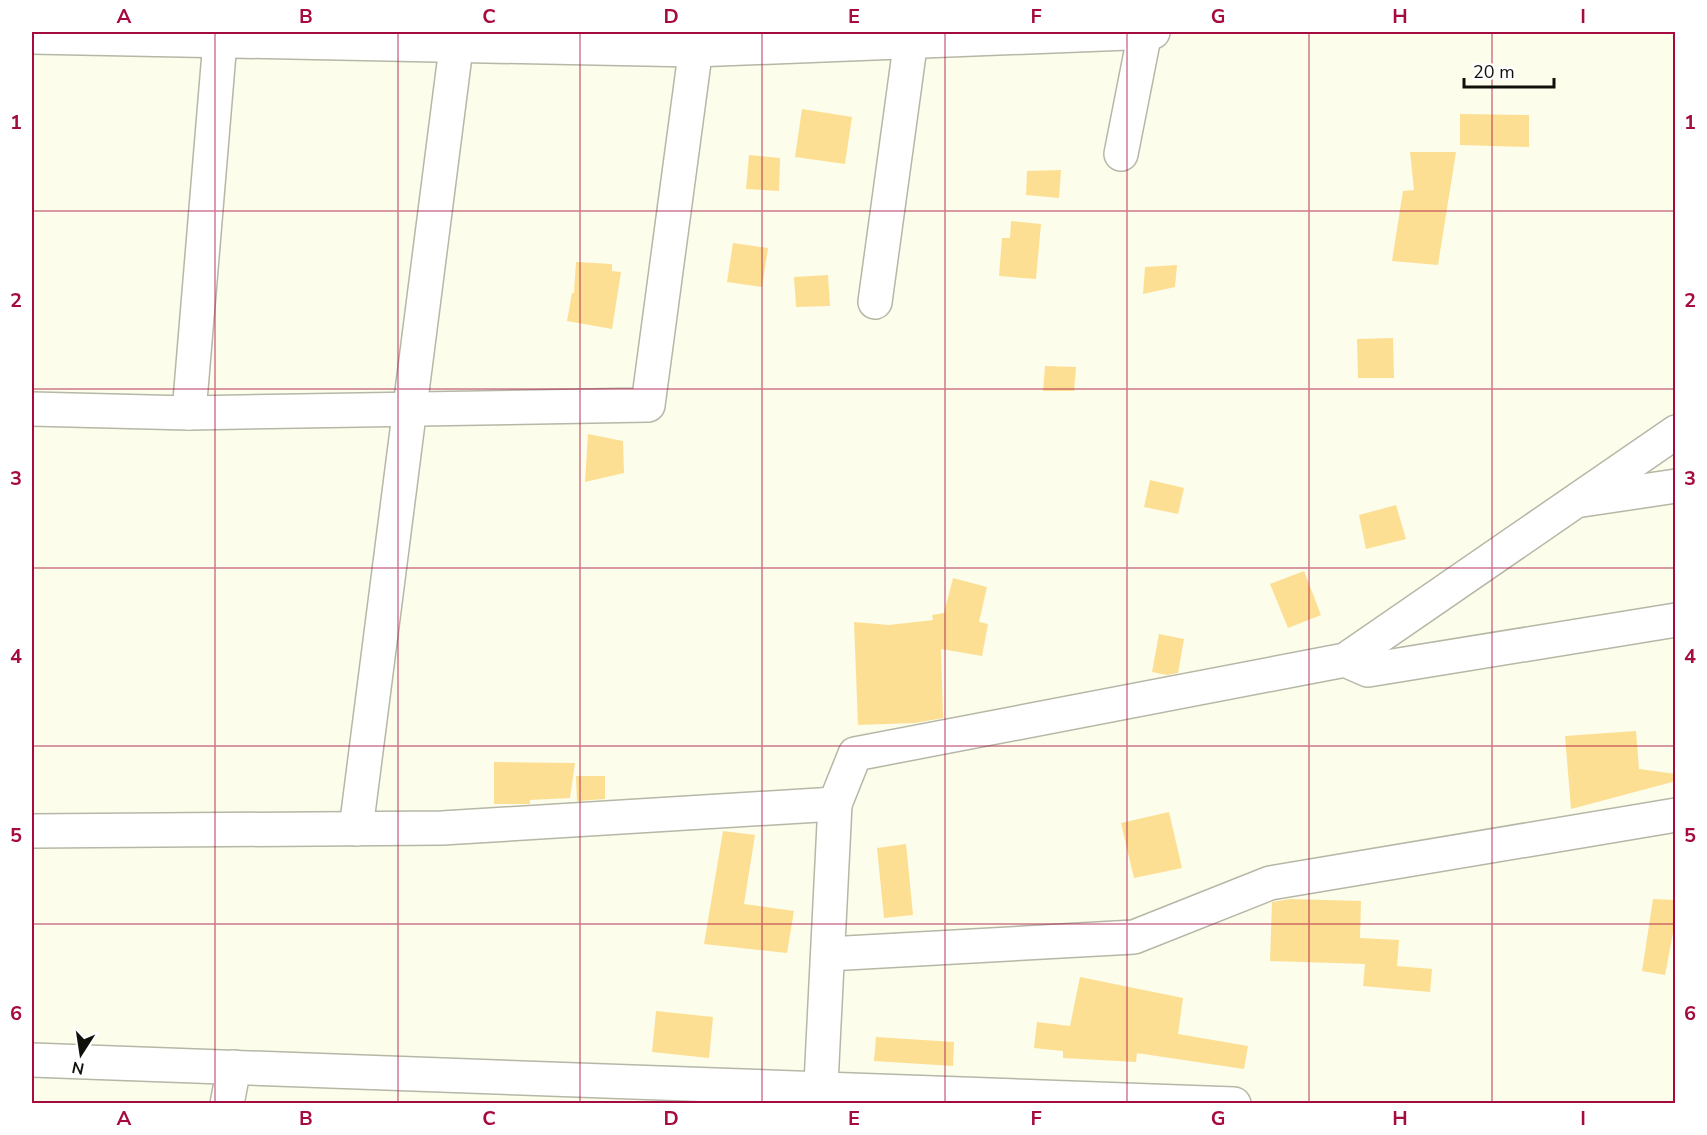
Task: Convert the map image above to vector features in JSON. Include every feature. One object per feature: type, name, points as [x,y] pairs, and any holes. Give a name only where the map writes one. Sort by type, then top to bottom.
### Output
[{"type":"street","points":[[1121,154],[1145,32]]},
{"type":"street","points":[[32,37],[696,41],[1153,32]]},
{"type":"street","points":[[875,302],[912,36]]},
{"type":"street","points":[[189,413],[237,38]]},
{"type":"street","points":[[356,829],[457,38]]},
{"type":"street","points":[[32,409],[189,413],[648,405],[696,41]]},
{"type":"street","points":[[821,1096],[835,804],[855,754],[1345,660],[1676,432]]},
{"type":"street","points":[[1576,501],[1676,486]]},
{"type":"street","points":[[1345,660],[1368,670],[1676,620]]},
{"type":"street","points":[[32,831],[442,828],[835,804]]},
{"type":"street","points":[[828,954],[1134,937],[1270,883],[1676,815]]},
{"type":"street","points":[[32,1060],[234,1067],[821,1096],[1234,1104]]},
{"type":"street","points":[[227,1104],[234,1067]]},
{"type":"building","points":[[802,109],[852,117],[845,164],[795,157]]},
{"type":"building","points":[[1460,114],[1529,115],[1529,147],[1460,145]]},
{"type":"building","points":[[1410,152],[1456,152],[1438,265],[1392,261],[1403,191],[1414,190]]},
{"type":"building","points":[[749,155],[780,158],[779,191],[746,189]]},
{"type":"building","points":[[1061,170],[1059,198],[1026,195],[1027,171]]},
{"type":"building","points":[[1011,221],[1041,224],[1036,279],[999,276],[1002,238],[1010,238]]},
{"type":"building","points":[[733,243],[768,248],[762,287],[727,282]]},
{"type":"building","points":[[576,262],[612,264],[612,271],[621,272],[612,329],[567,321],[572,293],[574,293]]},
{"type":"building","points":[[1177,265],[1175,287],[1143,294],[1145,267]]},
{"type":"building","points":[[828,275],[830,306],[796,307],[794,277]]},
{"type":"building","points":[[1393,338],[1394,378],[1358,378],[1357,339]]},
{"type":"building","points":[[1045,366],[1076,367],[1074,391],[1043,391]]},
{"type":"building","points":[[588,434],[623,441],[624,473],[585,482]]},
{"type":"building","points":[[1150,480],[1184,488],[1178,514],[1144,507]]},
{"type":"building","points":[[1396,505],[1406,539],[1366,549],[1359,515]]},
{"type":"building","points":[[1304,571],[1321,615],[1288,628],[1270,584]]},
{"type":"building","points":[[953,578],[987,587],[979,622],[988,624],[982,656],[941,649],[943,718],[915,723],[858,725],[854,622],[889,625],[933,620],[932,615],[944,613]]},
{"type":"building","points":[[1159,634],[1184,639],[1178,673],[1167,675],[1152,672]]},
{"type":"building","points":[[1636,731],[1639,769],[1676,774],[1676,781],[1571,809],[1565,736]]},
{"type":"building","points":[[494,762],[575,763],[570,798],[530,800],[530,804],[494,804]]},
{"type":"building","points":[[576,776],[605,776],[605,799],[577,801]]},
{"type":"building","points":[[1169,812],[1182,868],[1134,878],[1121,823]]},
{"type":"building","points":[[723,831],[755,835],[744,904],[794,911],[787,953],[704,944]]},
{"type":"building","points":[[906,844],[913,915],[884,918],[877,848]]},
{"type":"building","points":[[1290,899],[1361,901],[1360,938],[1399,940],[1397,966],[1432,969],[1430,992],[1363,986],[1365,964],[1270,961],[1272,902]]},
{"type":"building","points":[[1653,899],[1676,900],[1676,933],[1673,933],[1665,975],[1642,971]]},
{"type":"building","points":[[1080,977],[1183,998],[1178,1034],[1248,1046],[1244,1069],[1137,1053],[1136,1062],[1063,1058],[1063,1051],[1034,1048],[1037,1022],[1070,1026]]},
{"type":"building","points":[[656,1011],[713,1017],[709,1058],[652,1052]]},
{"type":"building","points":[[876,1037],[954,1042],[953,1066],[874,1061]]}]
